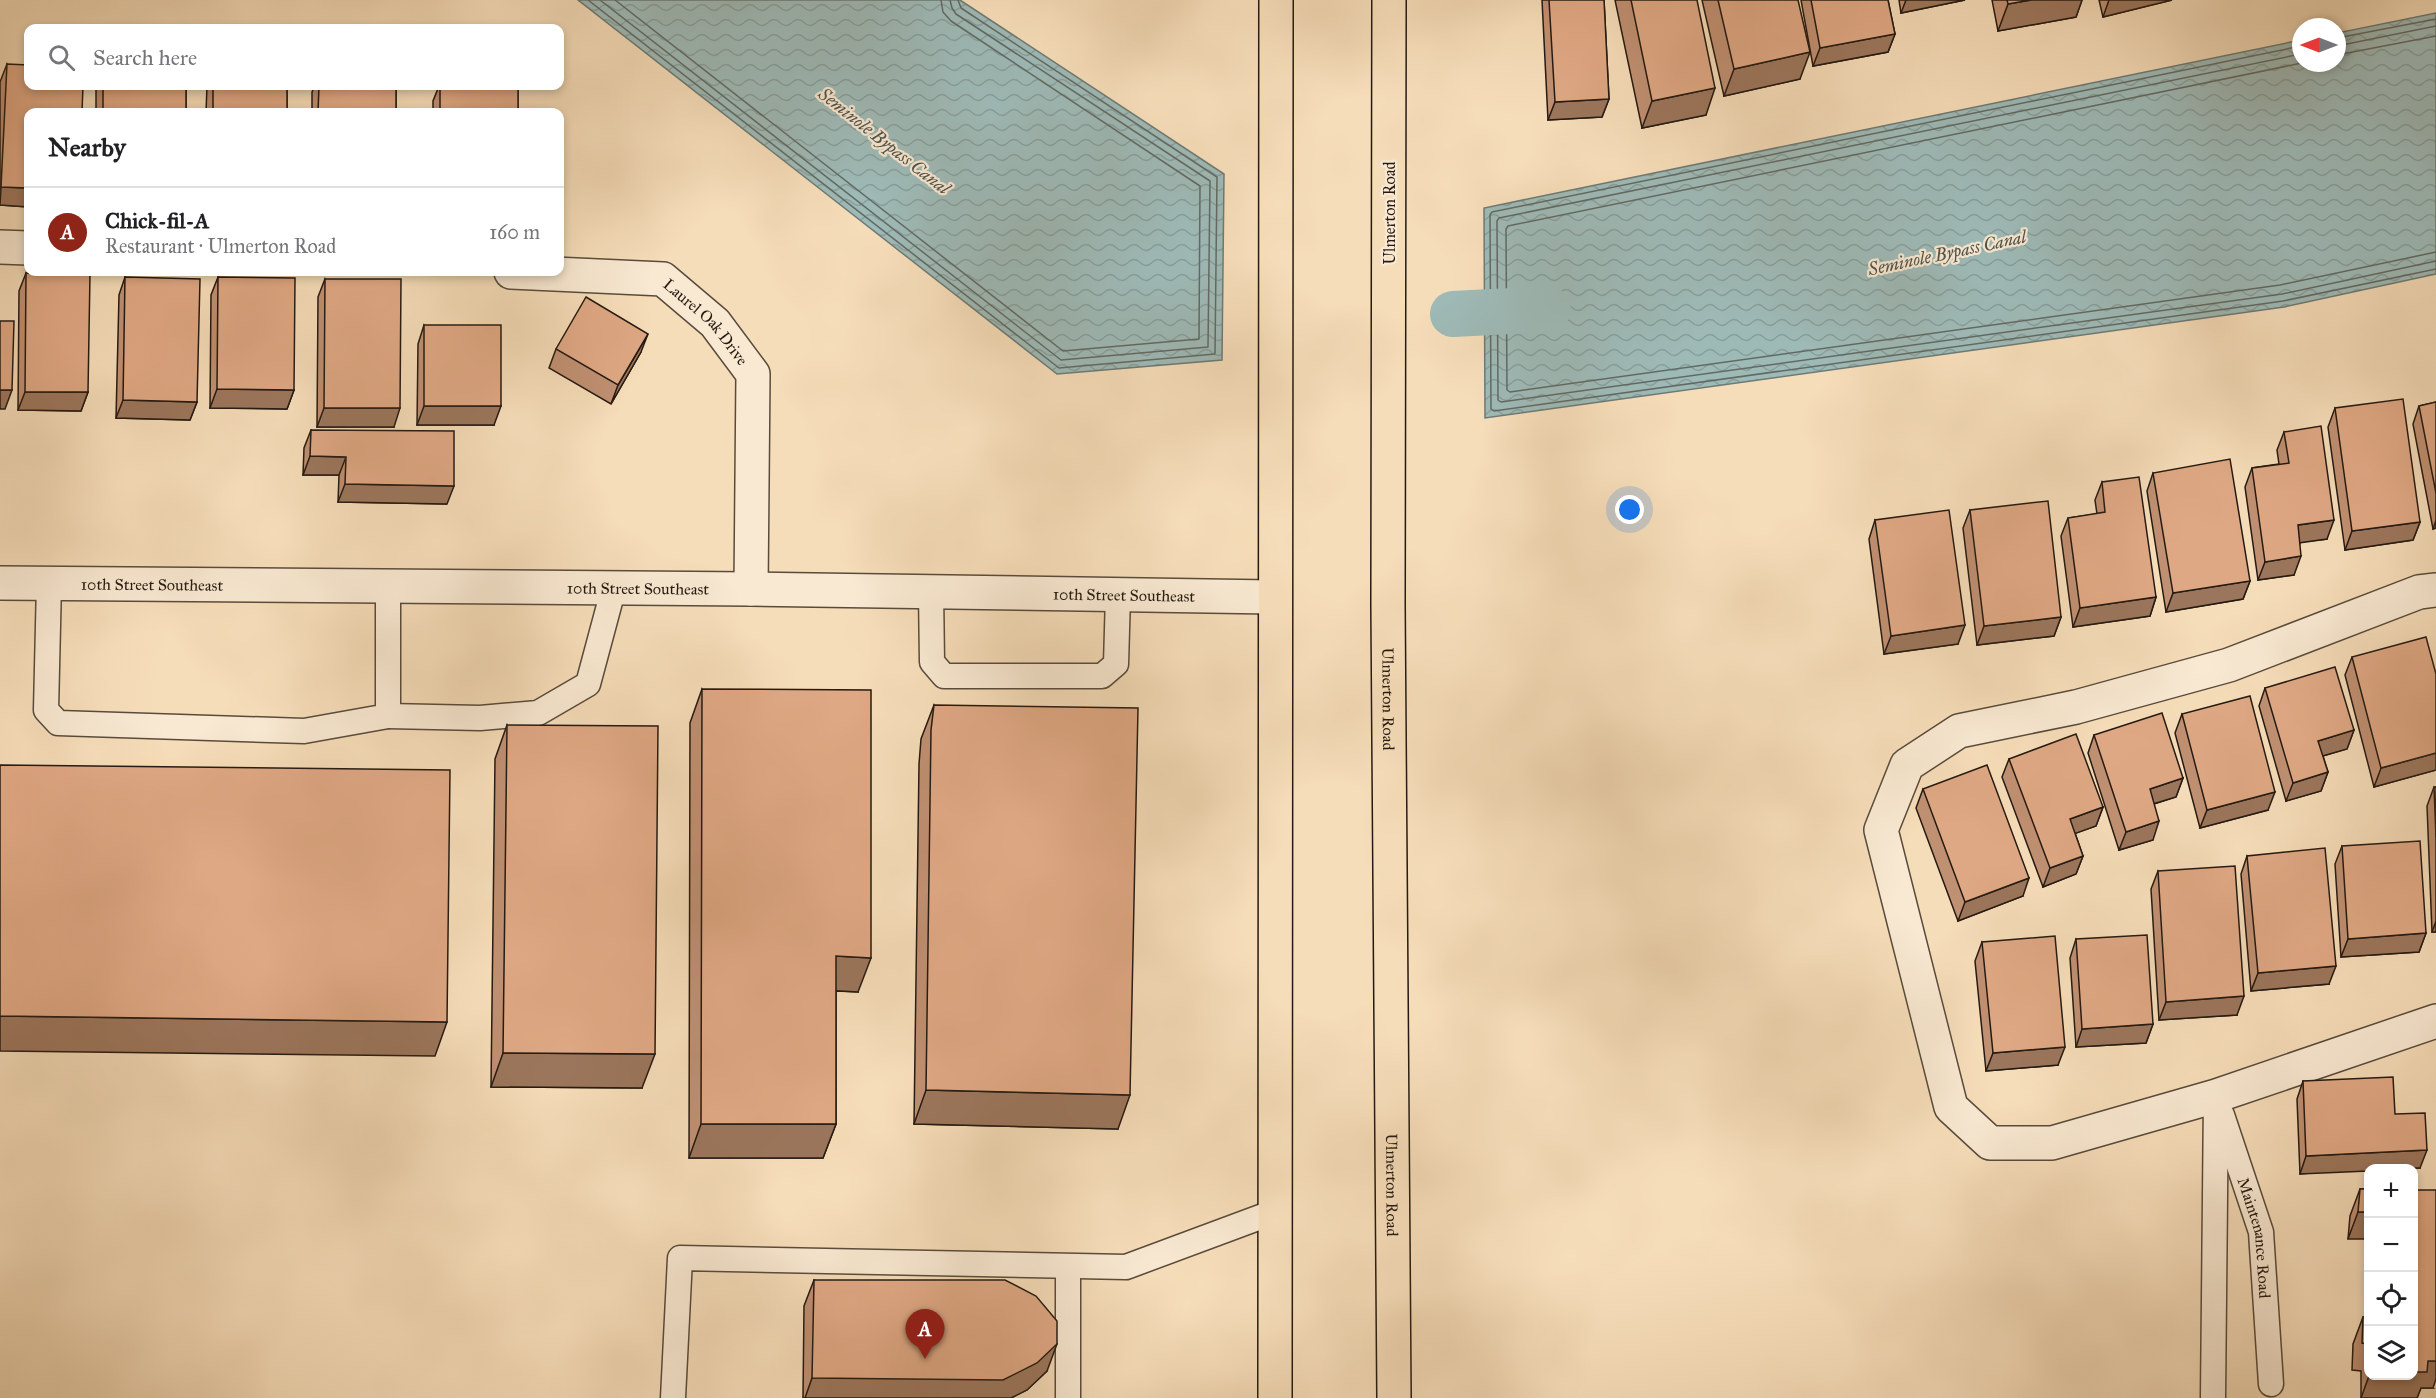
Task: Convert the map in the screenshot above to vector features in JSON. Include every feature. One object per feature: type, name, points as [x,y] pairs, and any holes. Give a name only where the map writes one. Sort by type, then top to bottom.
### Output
[{"type":"main road","points":[[1275,1398],[1276,0]]},
{"type":"main road","name":"Ulmerton Road","points":[[1389,0],[1388,605],[1394,1398]]},
{"type":"street","points":[[0,247],[24,248]]},
{"type":"street","name":"Laurel Oak Drive","points":[[564,274],[663,279],[715,322],[753,374],[751,589]]},
{"type":"street","name":"10th Street Southeast","points":[[0,583],[614,587],[1275,597]]},
{"type":"street","points":[[2436,590],[2418,592],[2229,665],[2076,707],[1959,731],[1907,765],[1881,830],[1951,1107],[1990,1143],[2052,1143],[2216,1096],[2436,1021]]},
{"type":"lane","points":[[49,584],[46,710],[58,723],[304,731],[388,716],[480,718],[538,713],[588,684],[614,587]]},
{"type":"lane","points":[[388,586],[388,716]]},
{"type":"lane","points":[[931,592],[932,662],[944,676],[1102,676],[1116,664],[1118,595]]},
{"type":"lane","points":[[2213,1398],[2216,1096]]},
{"type":"lane","name":"Maintenance Road","points":[[2216,1096],[2261,1232],[2271,1384]]},
{"type":"lane","points":[[673,1398],[680,1258],[1126,1267],[1274,1212]]},
{"type":"lane","points":[[1068,1267],[1068,1398]]},
{"type":"water","points":[[578,0],[960,0],[1224,174],[1222,360],[1057,374]]},
{"type":"water","points":[[2436,13],[2436,274],[2284,307],[1485,418],[1484,208],[2292,42],[2292,72],[2346,72],[2346,31]]},
{"type":"building","points":[[1549,0],[1604,0],[1609,99],[1555,102]]},
{"type":"building","points":[[1631,0],[1697,0],[1715,88],[1652,101]]},
{"type":"building","points":[[1718,0],[1798,0],[1810,52],[1734,69]]},
{"type":"building","points":[[1811,0],[1888,0],[1895,34],[1820,48]]},
{"type":"building","points":[[2007,0],[2031,0],[2008,4]]},
{"type":"building","points":[[7,64],[24,65],[24,90],[83,90],[82,108],[24,108],[24,188],[1,187]]},
{"type":"building","points":[[103,90],[186,90],[186,108],[103,108]]},
{"type":"building","points":[[213,90],[287,90],[287,108],[213,108]]},
{"type":"building","points":[[319,90],[396,90],[396,108],[318,108]]},
{"type":"building","points":[[440,90],[518,90],[518,108],[440,108]]},
{"type":"building","points":[[26,276],[90,276],[88,392],[25,392]]},
{"type":"building","points":[[125,277],[200,279],[197,402],[123,400]]},
{"type":"building","points":[[218,277],[295,278],[294,390],[217,389]]},
{"type":"building","points":[[325,279],[401,279],[400,408],[324,408]]},
{"type":"building","points":[[586,297],[648,334],[618,385],[556,349]]},
{"type":"building","points":[[0,321],[14,321],[12,390],[0,390]]},
{"type":"building","points":[[424,325],[501,325],[501,406],[424,406]]},
{"type":"building","points":[[2403,399],[2420,522],[2352,531],[2335,408]]},
{"type":"building","points":[[2436,402],[2436,493],[2419,406]]},
{"type":"building","points":[[2321,426],[2334,520],[2298,525],[2301,556],[2265,562],[2252,468],[2289,463],[2284,432]]},
{"type":"building","points":[[311,430],[454,431],[454,486],[345,484],[346,457],[310,456]]},
{"type":"building","points":[[2230,459],[2250,581],[2173,593],[2153,473]]},
{"type":"building","points":[[2139,477],[2156,597],[2080,608],[2068,518],[2105,512],[2102,482]]},
{"type":"building","points":[[2048,501],[2061,617],[1984,626],[1970,510]]},
{"type":"building","points":[[1949,510],[1965,625],[1891,636],[1875,520]]},
{"type":"building","points":[[2426,637],[2436,674],[2436,753],[2381,768],[2352,657]]},
{"type":"building","points":[[2335,667],[2354,730],[2318,741],[2328,772],[2293,783],[2265,688]]},
{"type":"building","points":[[702,689],[871,690],[871,958],[836,956],[836,1124],[701,1124]]},
{"type":"building","points":[[2250,696],[2275,792],[2207,810],[2182,714]]},
{"type":"building","points":[[934,705],[1138,708],[1130,1095],[926,1090],[931,730]]},
{"type":"building","points":[[2162,713],[2183,778],[2150,789],[2159,821],[2126,832],[2094,735]]},
{"type":"building","points":[[507,725],[658,726],[655,1054],[503,1053]]},
{"type":"building","points":[[2076,734],[2103,807],[2070,819],[2083,856],[2050,868],[2009,759]]},
{"type":"building","points":[[0,765],[450,770],[447,1022],[0,1016]]},
{"type":"building","points":[[1987,765],[2029,878],[1965,902],[1923,789]]},
{"type":"building","points":[[2434,787],[2436,787],[2436,837]]},
{"type":"building","points":[[2420,841],[2426,933],[2348,939],[2342,846]]},
{"type":"building","points":[[2325,848],[2336,966],[2258,973],[2247,856]]},
{"type":"building","points":[[2235,866],[2244,996],[2166,1002],[2158,871]]},
{"type":"building","points":[[2147,935],[2153,1024],[2082,1029],[2076,939]]},
{"type":"building","points":[[2055,936],[2065,1047],[1993,1053],[1982,942]]},
{"type":"building","points":[[2393,1077],[2395,1114],[2425,1113],[2427,1150],[2306,1156],[2303,1081]]},
{"type":"building","points":[[2360,1189],[2364,1189],[2364,1212],[2358,1212]]},
{"type":"building","points":[[2418,1190],[2436,1190],[2436,1361],[2428,1361],[2427,1372],[2418,1372]]},
{"type":"building","points":[[814,1280],[1005,1280],[1036,1296],[1057,1321],[1057,1344],[1037,1363],[1003,1380],[812,1378]]},
{"type":"building","points":[[2363,1317],[2364,1317],[2364,1343],[2362,1343]]},
{"type":"waterway","name":"Seminole Bypass Canal","points":[[1453,314],[1548,309]]},
{"type":"place","name":"Chick-fil-A","points":[[925,1359]]}]
